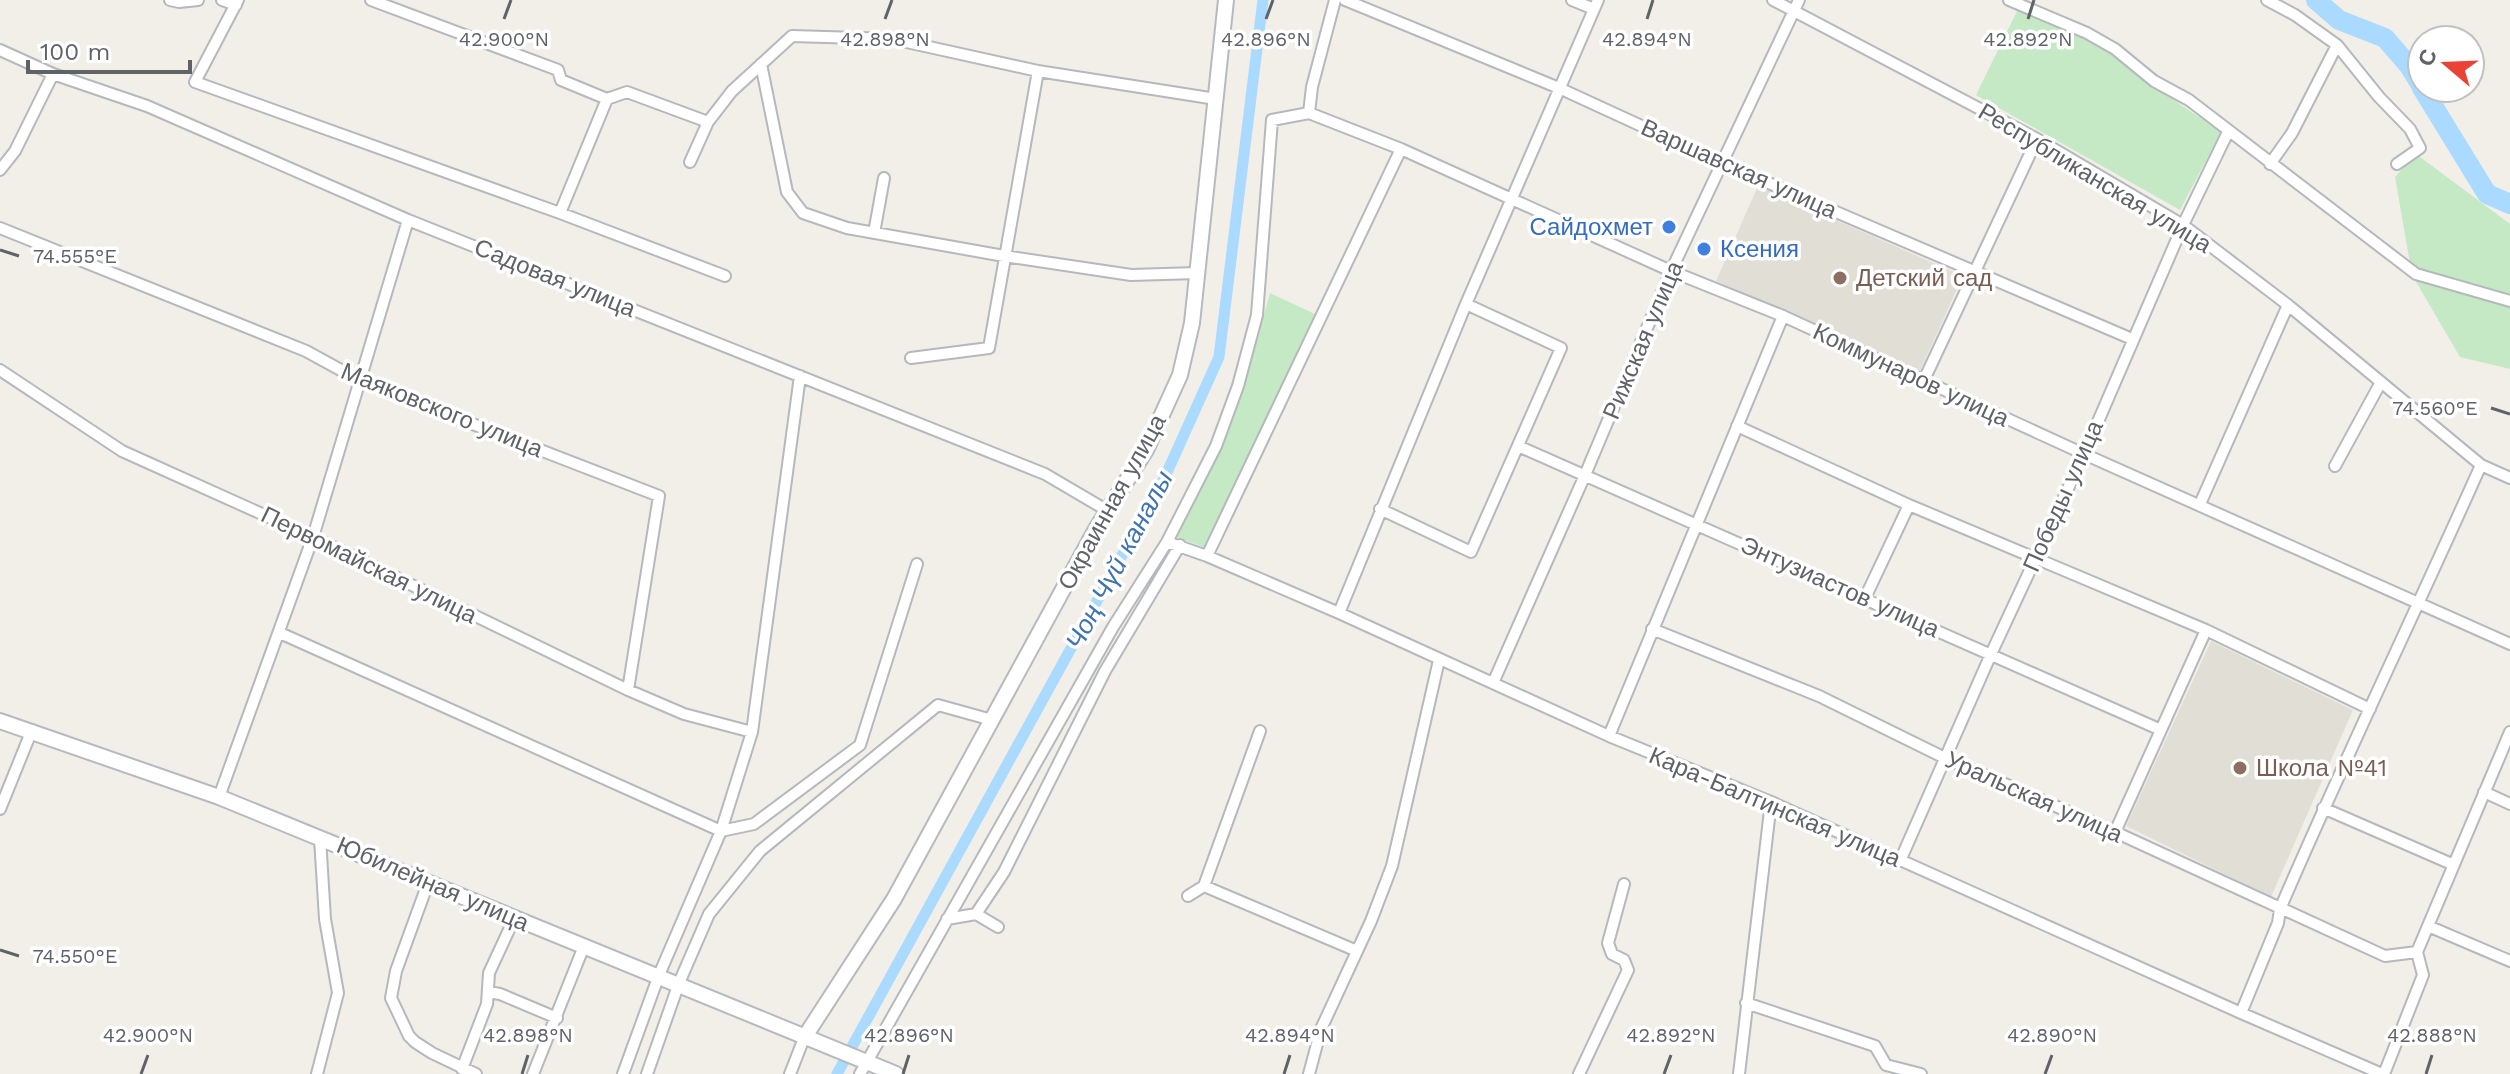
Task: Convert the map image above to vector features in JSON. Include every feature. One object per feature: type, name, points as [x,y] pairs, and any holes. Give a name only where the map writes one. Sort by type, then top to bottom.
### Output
[{"type":"street","points":[[170,0],[198,0]]},
{"type":"street","points":[[222,0],[237,2],[195,82],[560,213],[725,276]]},
{"type":"street","points":[[371,0],[558,70],[561,80],[607,99],[627,92],[708,122]]},
{"type":"street","name":"Окраинная улица","points":[[807,1039],[894,899],[1108,511],[1146,450],[1180,375],[1192,323],[1226,0]]},
{"type":"street","points":[[863,1066],[1113,627],[1167,542],[1216,446],[1238,386],[1257,315],[1272,120],[1309,113],[1312,87],[1335,0]]},
{"type":"street","name":"Варшавская улица","points":[[1345,0],[1559,88],[1722,163],[2132,339]]},
{"type":"street","points":[[1339,613],[1466,304],[1596,4],[1572,0]]},
{"type":"street","name":"Республиканская улица","points":[[1773,0],[1797,5],[2037,139],[2183,225],[2288,305],[2481,465],[2510,478]]},
{"type":"street","points":[[2009,0],[2087,33],[2115,49],[2154,81],[2189,100],[2416,274],[2505,300]]},
{"type":"street","points":[[2267,0],[2295,15],[2337,45],[2379,97],[2410,129],[2420,148],[2397,164]]},
{"type":"street","name":"Рижская улица","points":[[1493,683],[1671,271],[1797,5]]},
{"type":"street","points":[[690,162],[708,122],[732,91],[792,36],[893,39],[1038,71],[1216,99]]},
{"type":"street","points":[[2270,164],[2292,133],[2337,45]]},
{"type":"street","name":"Садовая улица","points":[[0,50],[53,74],[147,106],[408,220],[1045,474],[1108,511]]},
{"type":"street","points":[[761,64],[787,192],[803,213],[847,228],[1004,256],[1131,275],[1197,273]]},
{"type":"street","points":[[911,358],[989,348],[1038,71]]},
{"type":"street","points":[[0,170],[15,151],[53,74]]},
{"type":"street","points":[[560,213],[607,99]]},
{"type":"street","name":"Коммунаров улица","points":[[1309,113],[1401,149],[1671,271],[1783,316],[2510,644]]},
{"type":"street","name":"Победы улица","points":[[1900,861],[2084,454],[2183,225],[2228,132]]},
{"type":"street","points":[[1924,380],[2037,139]]},
{"type":"street","points":[[1207,556],[1401,149]]},
{"type":"street","points":[[874,233],[884,178]]},
{"type":"street","points":[[219,797],[313,537],[408,220]]},
{"type":"street","name":"Маяковского улица","points":[[0,228],[306,351],[359,380],[659,496],[628,690]]},
{"type":"street","points":[[1380,509],[1471,552],[1561,348],[1466,304]]},
{"type":"street","points":[[2200,504],[2288,305]]},
{"type":"street","points":[[1609,736],[1783,316]]},
{"type":"street","name":"Первомайская улица","points":[[0,370],[122,451],[313,537],[628,690],[684,714],[752,732]]},
{"type":"street","points":[[623,1074],[659,975],[721,831],[752,732],[800,376]]},
{"type":"street","points":[[2335,466],[2381,382]]},
{"type":"street","points":[[1737,426],[1909,505],[2206,630],[2370,709]]},
{"type":"street","name":"Энтузиастов улица","points":[[1518,446],[2161,730]]},
{"type":"street","points":[[2241,1013],[2278,923],[2280,909],[2323,808],[2481,465]]},
{"type":"street","points":[[1865,598],[1909,505]]},
{"type":"street","name":"Кара-Балтинская улица","points":[[1167,542],[1339,613],[1609,736],[1771,802],[2383,1074]]},
{"type":"street","points":[[976,914],[1004,872],[1105,671],[1180,545]]},
{"type":"street","points":[[280,633],[721,831],[754,824],[860,745],[917,564]]},
{"type":"street","name":"Уральская улица","points":[[1652,629],[1819,696],[1945,758],[2385,956],[2417,952]]},
{"type":"street","points":[[2115,832],[2206,630]]},
{"type":"street","points":[[1309,1074],[1321,1029],[1392,866],[1439,660]]},
{"type":"street","points":[[647,1074],[679,983],[709,914],[760,851],[938,705],[992,720]]},
{"type":"street","name":"Юбилейная улица","points":[[0,721],[219,797],[514,919],[679,983],[863,1066],[896,1074]]},
{"type":"street","points":[[0,809],[32,730]]},
{"type":"street","points":[[1188,896],[1204,886],[1260,731]]},
{"type":"street","points":[[2383,1074],[2423,975],[2417,952],[2510,732]]},
{"type":"street","points":[[2484,792],[2510,804]]},
{"type":"street","points":[[1739,1074],[1771,802]]},
{"type":"street","points":[[2323,808],[2454,865]]},
{"type":"street","points":[[317,1074],[338,993],[325,919],[320,838]]},
{"type":"street","points":[[428,883],[396,971],[391,998],[415,1042],[476,1074]]},
{"type":"street","points":[[1579,1074],[1628,970],[1624,960],[1612,954],[1608,943],[1624,884]]},
{"type":"street","points":[[1204,886],[1357,951]]},
{"type":"street","points":[[947,919],[976,914],[998,927]]},
{"type":"street","points":[[462,1069],[487,1004],[489,973],[514,919]]},
{"type":"street","points":[[2428,926],[2510,961]]},
{"type":"street","points":[[533,1074],[584,946]]},
{"type":"street","points":[[488,992],[557,1018]]},
{"type":"street","points":[[1746,1003],[1875,1046],[1886,1065],[1921,1074]]},
{"type":"street","points":[[790,1074],[807,1039]]},
{"type":"shaded area","name":"Детский сад","points":[[1758,186],[1963,276],[1920,371],[1716,281]]},
{"type":"shaded area","name":"Школа №41","points":[[2211,641],[2353,710],[2271,897],[2126,826]]},
{"type":"green space","points":[[2019,7],[2094,41],[2144,80],[2221,132],[2180,210],[1976,95]]},
{"type":"green space","points":[[2416,154],[2510,224],[2510,369],[2460,357],[2412,275],[2395,177]]},
{"type":"green space","points":[[1270,293],[1317,315],[1206,548],[1177,537],[1222,448]]},
{"type":"waterway","name":"Чоң Чүй каналы","points":[[837,1074],[1164,479],[1219,357],[1263,0]]},
{"type":"waterway","points":[[2316,0],[2339,20],[2385,38],[2406,62]]},
{"type":"waterway","points":[[2432,104],[2487,194],[2510,204]]},
{"type":"place","name":"Сайдохмет","points":[[1669,227]]},
{"type":"place","name":"Ксения","points":[[1704,249]]},
{"type":"place","name":"Детский сад","points":[[1840,278]]},
{"type":"place","name":"Школа №41","points":[[2240,768]]}]
